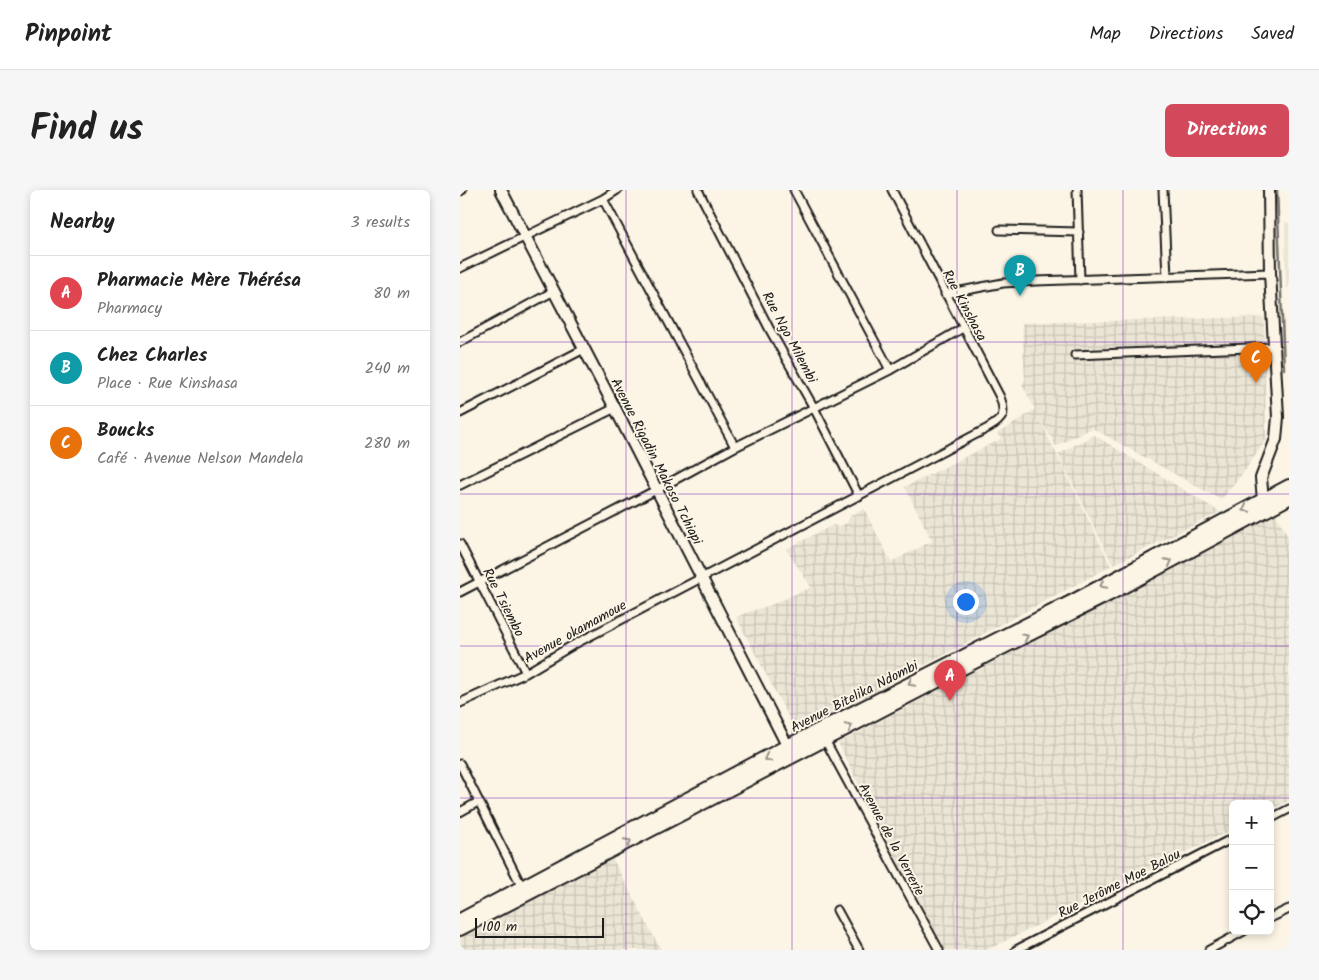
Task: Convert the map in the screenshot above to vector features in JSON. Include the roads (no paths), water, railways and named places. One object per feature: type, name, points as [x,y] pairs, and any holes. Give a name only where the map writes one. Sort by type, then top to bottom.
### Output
[{"type":"highway","name":"Avenue Bitelika Ndombi","points":[[460,929],[1289,486]]},
{"type":"highway","name":"Avenue Bitelika Ndombi","points":[[460,920],[790,751],[825,740],[1108,595],[1289,498]]},
{"type":"street","name":"Avenue Rigadin Makoso Tchiapi","points":[[501,190],[615,408],[790,751]]},
{"type":"street","points":[[460,268],[617,190]]},
{"type":"street","name":"Rue Ngo Milembi","points":[[698,190],[859,496]]},
{"type":"street","points":[[794,190],[890,370]]},
{"type":"street","name":"Rue Kinshasa","points":[[892,190],[1000,397],[1004,408],[1002,417],[997,423],[988,428]]},
{"type":"street","points":[[1078,190],[1080,280]]},
{"type":"street","points":[[1163,190],[1167,277]]},
{"type":"street","points":[[1263,500],[1261,478],[1276,440],[1278,417],[1270,273],[1269,190]]},
{"type":"street","points":[[604,198],[735,447]]},
{"type":"street","points":[[999,230],[1079,232]]},
{"type":"street","points":[[945,294],[1003,283],[1270,273]]},
{"type":"street","points":[[460,342],[554,291]]},
{"type":"street","points":[[460,592],[735,447],[890,370],[963,328]]},
{"type":"street","points":[[1075,355],[1274,347]]},
{"type":"street","points":[[460,414],[584,349]]},
{"type":"street","points":[[460,485],[615,408]]},
{"type":"street","name":"Avenue okamamoue","points":[[460,703],[526,673],[573,645],[988,428]]},
{"type":"street","name":"Rue Tsiembo","points":[[460,544],[526,673]]},
{"type":"street","name":"Avenue de la Verrerie","points":[[825,740],[939,950]]},
{"type":"street","points":[[460,764],[522,887]]},
{"type":"street","points":[[460,812],[478,802]]},
{"type":"street","points":[[1274,817],[1289,809]]},
{"type":"street","name":"Rue Jerôme Moe Balou","points":[[1016,950],[1229,840]]},
{"type":"street","points":[[1274,916],[1289,909]]},
{"type":"street","points":[[838,910],[859,950]]},
{"type":"street","points":[[1209,950],[1237,935]]},
{"type":"waterway","points":[[1277,190],[1284,369]]},
{"type":"place","name":"Chez Charles","points":[[1020,296]]},
{"type":"place","name":"Boucks","points":[[1256,383]]},
{"type":"place","name":"Pharmacie Mère Thérésa","points":[[950,701]]}]
